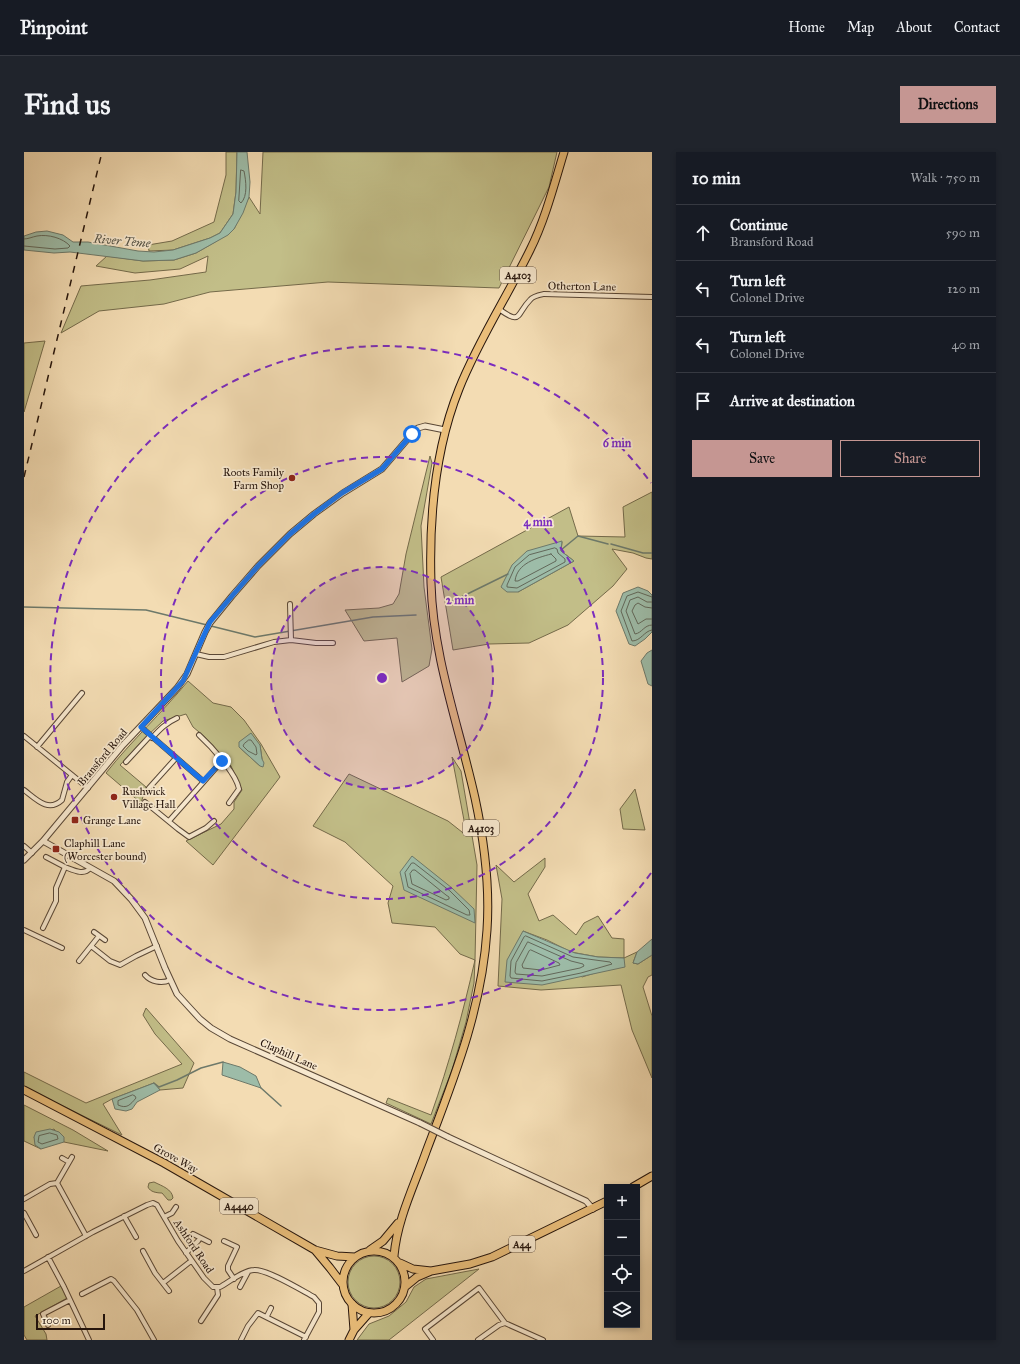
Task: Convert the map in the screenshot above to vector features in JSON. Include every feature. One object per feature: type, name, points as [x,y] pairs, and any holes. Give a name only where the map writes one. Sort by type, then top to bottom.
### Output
[{"type":"main road","name":"A4103","points":[[394,1256],[396,1240],[402,1218],[471,1028],[480,986],[487,930],[487,886],[480,823],[439,655],[432,613],[431,581],[433,510],[439,463],[445,430],[458,392],[470,364],[532,247],[545,213],[564,152]]},
{"type":"main road","name":"Grove Way","points":[[24,1090],[164,1163],[315,1250],[337,1256],[355,1257]]},
{"type":"main road","points":[[638,1184],[652,1176]]},
{"type":"main road","name":"A44","points":[[406,1286],[417,1277],[431,1271],[470,1264],[492,1257],[604,1203]]},
{"type":"main road","name":"A4103","points":[[370,1250],[383,1241],[402,1218]]},
{"type":"main road","name":"Grove Way","points":[[315,1250],[343,1285]]},
{"type":"main road","points":[[370,1250],[382,1251],[394,1256],[400,1264],[406,1278],[406,1286],[403,1295],[397,1303],[389,1310],[379,1313],[369,1313],[352,1304],[346,1296],[343,1285],[343,1277],[349,1263],[355,1257],[370,1250]]},
{"type":"main road","name":"A44","points":[[400,1264],[413,1269],[431,1271]]},
{"type":"main road","points":[[352,1304],[354,1330]]},
{"type":"main road","points":[[349,1340],[354,1330],[369,1313]]},
{"type":"street","name":"Otherton Lane","points":[[499,309],[512,318],[516,317],[530,300],[544,294],[652,297]]},
{"type":"street","name":"Bransford Road","points":[[24,860],[43,841],[123,745],[183,681],[205,632],[220,610],[258,566],[290,534],[314,514],[342,493],[382,469],[418,428],[425,426],[445,430]]},
{"type":"street","points":[[290,604],[291,640]]},
{"type":"street","points":[[196,654],[209,657],[224,657],[274,642],[291,640],[316,643],[333,643]]},
{"type":"street","points":[[37,747],[82,693]]},
{"type":"street","points":[[126,762],[167,722],[177,718]]},
{"type":"street","points":[[141,727],[203,781]]},
{"type":"street","points":[[199,735],[230,769],[237,782],[239,789],[229,803]]},
{"type":"street","points":[[24,736],[88,788]]},
{"type":"street","points":[[149,788],[176,758]]},
{"type":"street","points":[[168,821],[222,761]]},
{"type":"street","points":[[24,790],[44,805],[52,806],[62,800],[67,782],[72,775]]},
{"type":"street","points":[[145,802],[189,837],[206,828],[214,820]]},
{"type":"street","name":"Claphill Lane","points":[[43,841],[114,881],[131,899],[145,918],[170,980],[178,994],[200,1019],[224,1035],[420,1123],[586,1201],[593,1209]]},
{"type":"street","points":[[24,846],[32,853]]},
{"type":"street","points":[[46,857],[80,872],[84,872],[90,868]]},
{"type":"street","points":[[43,928],[56,901],[56,888],[66,867]]},
{"type":"street","points":[[24,930],[62,948]]},
{"type":"street","points":[[94,932],[105,940]]},
{"type":"street","points":[[79,961],[99,936]]},
{"type":"street","points":[[91,946],[110,961],[120,965],[157,946]]},
{"type":"street","points":[[144,975],[152,980],[165,982],[170,980]]},
{"type":"street","points":[[57,1183],[72,1157]]},
{"type":"street","points":[[62,1158],[69,1162]]},
{"type":"street","points":[[24,1199],[50,1184],[57,1183]]},
{"type":"street","points":[[57,1183],[86,1236]]},
{"type":"street","name":"Ashford Road","points":[[24,1271],[86,1236],[153,1203],[157,1205],[178,1241],[207,1282],[217,1287],[248,1271]]},
{"type":"street","points":[[164,1217],[172,1213],[176,1207]]},
{"type":"street","points":[[24,1213],[36,1235]]},
{"type":"street","points":[[124,1216],[136,1237]]},
{"type":"street","points":[[193,1234],[209,1242]]},
{"type":"street","points":[[186,1253],[200,1238]]},
{"type":"street","points":[[224,1240],[237,1247],[228,1266],[228,1270],[234,1279]]},
{"type":"street","points":[[143,1251],[151,1267],[169,1291]]},
{"type":"street","points":[[48,1257],[89,1340]]},
{"type":"street","points":[[163,1284],[191,1261]]},
{"type":"street","points":[[240,1287],[248,1271],[254,1270],[267,1273],[314,1297],[320,1308],[305,1338],[267,1316],[258,1313],[248,1326],[241,1340]]},
{"type":"street","points":[[82,1294],[111,1279],[137,1310],[154,1340]]},
{"type":"street","points":[[201,1321],[218,1295],[217,1287]]},
{"type":"street","points":[[433,1340],[425,1329],[479,1288],[505,1323],[543,1340]]},
{"type":"street","points":[[48,1325],[43,1314],[70,1300]]},
{"type":"street","points":[[267,1316],[271,1308]]},
{"type":"street","points":[[478,1340],[498,1325],[505,1323]]},
{"type":"shaded area","points":[[226,152],[237,152],[236,192],[233,214],[220,233],[210,238],[173,250],[149,251],[148,245],[172,241],[214,222],[226,175]]},
{"type":"shaded area","points":[[263,152],[557,152],[549,187],[499,288],[328,282],[210,292],[164,304],[99,311],[61,333],[81,286],[150,280],[206,272],[208,256],[180,269],[135,273],[96,266],[107,256],[143,261],[174,260],[196,253],[234,229],[249,197],[260,214]]},
{"type":"shaded area","points":[[45,341],[24,412],[24,343]]},
{"type":"shaded area","points":[[430,456],[432,463],[421,526],[424,587],[432,649],[429,666],[402,682],[397,638],[364,641],[345,610],[379,608],[393,604],[399,594],[406,554]]},
{"type":"shaded area","points":[[652,492],[652,559],[633,553],[612,549],[627,569],[613,586],[568,625],[529,643],[489,644],[453,650],[441,577],[569,507],[578,536],[625,537],[623,507]],"holes":[[[562,542],[561,551],[574,561],[518,592]]]},
{"type":"shaded area","points":[[188,681],[213,703],[231,707],[244,720],[261,744],[280,777],[213,865],[186,841],[221,824],[234,809],[234,802],[242,790],[231,766],[205,737],[193,727],[186,714],[163,721],[120,765],[146,787],[141,803],[106,773]],"holes":[[[260,745],[262,759],[260,766],[239,747]]]},
{"type":"shaded area","points":[[452,757],[461,771],[477,865],[475,960],[460,954],[435,927],[392,923],[388,903],[393,886],[345,842],[313,826],[349,774],[448,821],[467,836]]},
{"type":"shaded area","points":[[635,789],[645,830],[623,829],[620,809]]},
{"type":"shaded area","points":[[545,858],[545,867],[528,894],[539,921],[553,915],[576,935],[584,923],[598,916],[612,938],[624,939],[624,958],[637,952],[633,963],[638,964],[652,955],[652,975],[648,977],[643,987],[652,1016],[652,1078],[632,1030],[621,985],[541,990],[498,986],[502,899],[496,865],[514,882]],"holes":[[[523,931],[547,940],[571,952],[598,957],[624,958],[598,972],[582,977]]]},
{"type":"shaded area","points":[[475,960],[474,983],[466,1022],[452,1070],[431,1124],[386,1103],[388,1098],[431,1115],[444,1077],[466,999]]},
{"type":"shaded area","points":[[146,1008],[194,1063],[183,1088],[160,1090],[154,1083],[103,1104],[122,1135],[24,1087],[24,1072],[86,1103],[182,1064],[155,1034],[143,1015]]},
{"type":"shaded area","points":[[24,1105],[73,1130],[108,1151],[64,1142],[54,1129],[34,1137],[41,1149],[24,1141]]},
{"type":"shaded area","points":[[154,1182],[169,1190],[173,1198],[168,1200],[162,1193],[150,1190],[148,1187],[149,1183]]},
{"type":"shaded area","points":[[374,1256],[384,1258],[392,1264],[398,1272],[400,1282],[398,1292],[392,1300],[384,1306],[374,1308],[364,1306],[356,1300],[350,1292],[348,1282],[350,1272],[356,1264],[364,1258]]},
{"type":"shaded area","points":[[479,1269],[389,1340],[357,1340],[369,1324],[389,1316],[406,1302],[414,1287],[426,1279]]},
{"type":"shaded area","points":[[61,1286],[67,1298],[35,1316],[46,1334],[47,1340],[27,1340],[24,1335],[24,1307]]},
{"type":"water","points":[[237,152],[247,152],[250,182],[249,197],[243,213],[234,229],[228,235],[196,253],[174,260],[143,261],[70,252],[54,253],[24,250],[24,236],[36,232],[47,231],[63,235],[73,242],[88,242],[138,251],[154,252],[173,250],[210,238],[220,233],[233,214],[236,192]]},
{"type":"water","points":[[562,541],[561,551],[574,561],[518,592],[507,592],[501,587],[512,565],[527,551]]},
{"type":"water","points":[[638,587],[648,591],[652,595],[652,632],[635,646],[629,644],[616,611],[623,593]]},
{"type":"water","points":[[652,650],[652,686],[648,684],[641,661],[647,653]]},
{"type":"water","points":[[251,733],[260,745],[264,763],[263,767],[239,747],[239,742]]},
{"type":"water","points":[[412,856],[452,888],[474,909],[475,923],[404,890],[400,872]]},
{"type":"water","points":[[523,931],[575,953],[598,957],[624,958],[625,967],[542,985],[505,982],[507,960]]},
{"type":"water","points":[[652,939],[652,955],[638,964],[633,963],[637,952]]},
{"type":"water","points":[[223,1062],[240,1067],[256,1076],[261,1088],[222,1075]]},
{"type":"water","points":[[154,1083],[160,1090],[137,1102],[132,1109],[126,1111],[115,1109],[112,1099]]},
{"type":"water","points":[[50,1129],[59,1132],[64,1137],[64,1142],[41,1149],[35,1145],[34,1137],[36,1132]]},
{"type":"waterway","points":[[561,550],[578,536],[608,544]]},
{"type":"waterway","points":[[611,544],[643,553],[652,553]]},
{"type":"waterway","points":[[447,604],[508,574]]},
{"type":"waterway","points":[[24,607],[146,610],[207,625]]},
{"type":"waterway","points":[[211,626],[255,637],[373,617],[416,615]]},
{"type":"waterway","points":[[154,1083],[159,1087],[201,1068],[223,1062]]},
{"type":"waterway","points":[[261,1088],[281,1106]]},
{"type":"railway","points":[[24,477],[102,152]]},
{"type":"place","name":"Roots Family Farm Shop","points":[[292,478]]},
{"type":"place","name":"Rushwick Village Hall","points":[[114,797]]},
{"type":"place","name":"Grange Lane","points":[[75,820]]},
{"type":"place","name":"Claphill Lane (Worcester bound)","points":[[56,849]]},
{"type":"route","points":[[222,761],[203,781],[141,727],[183,681],[210,622],[258,566],[290,534],[314,514],[342,493],[382,469],[412,434]]},
{"type":"water label","name":"River Teme","points":[[122,241]]}]
